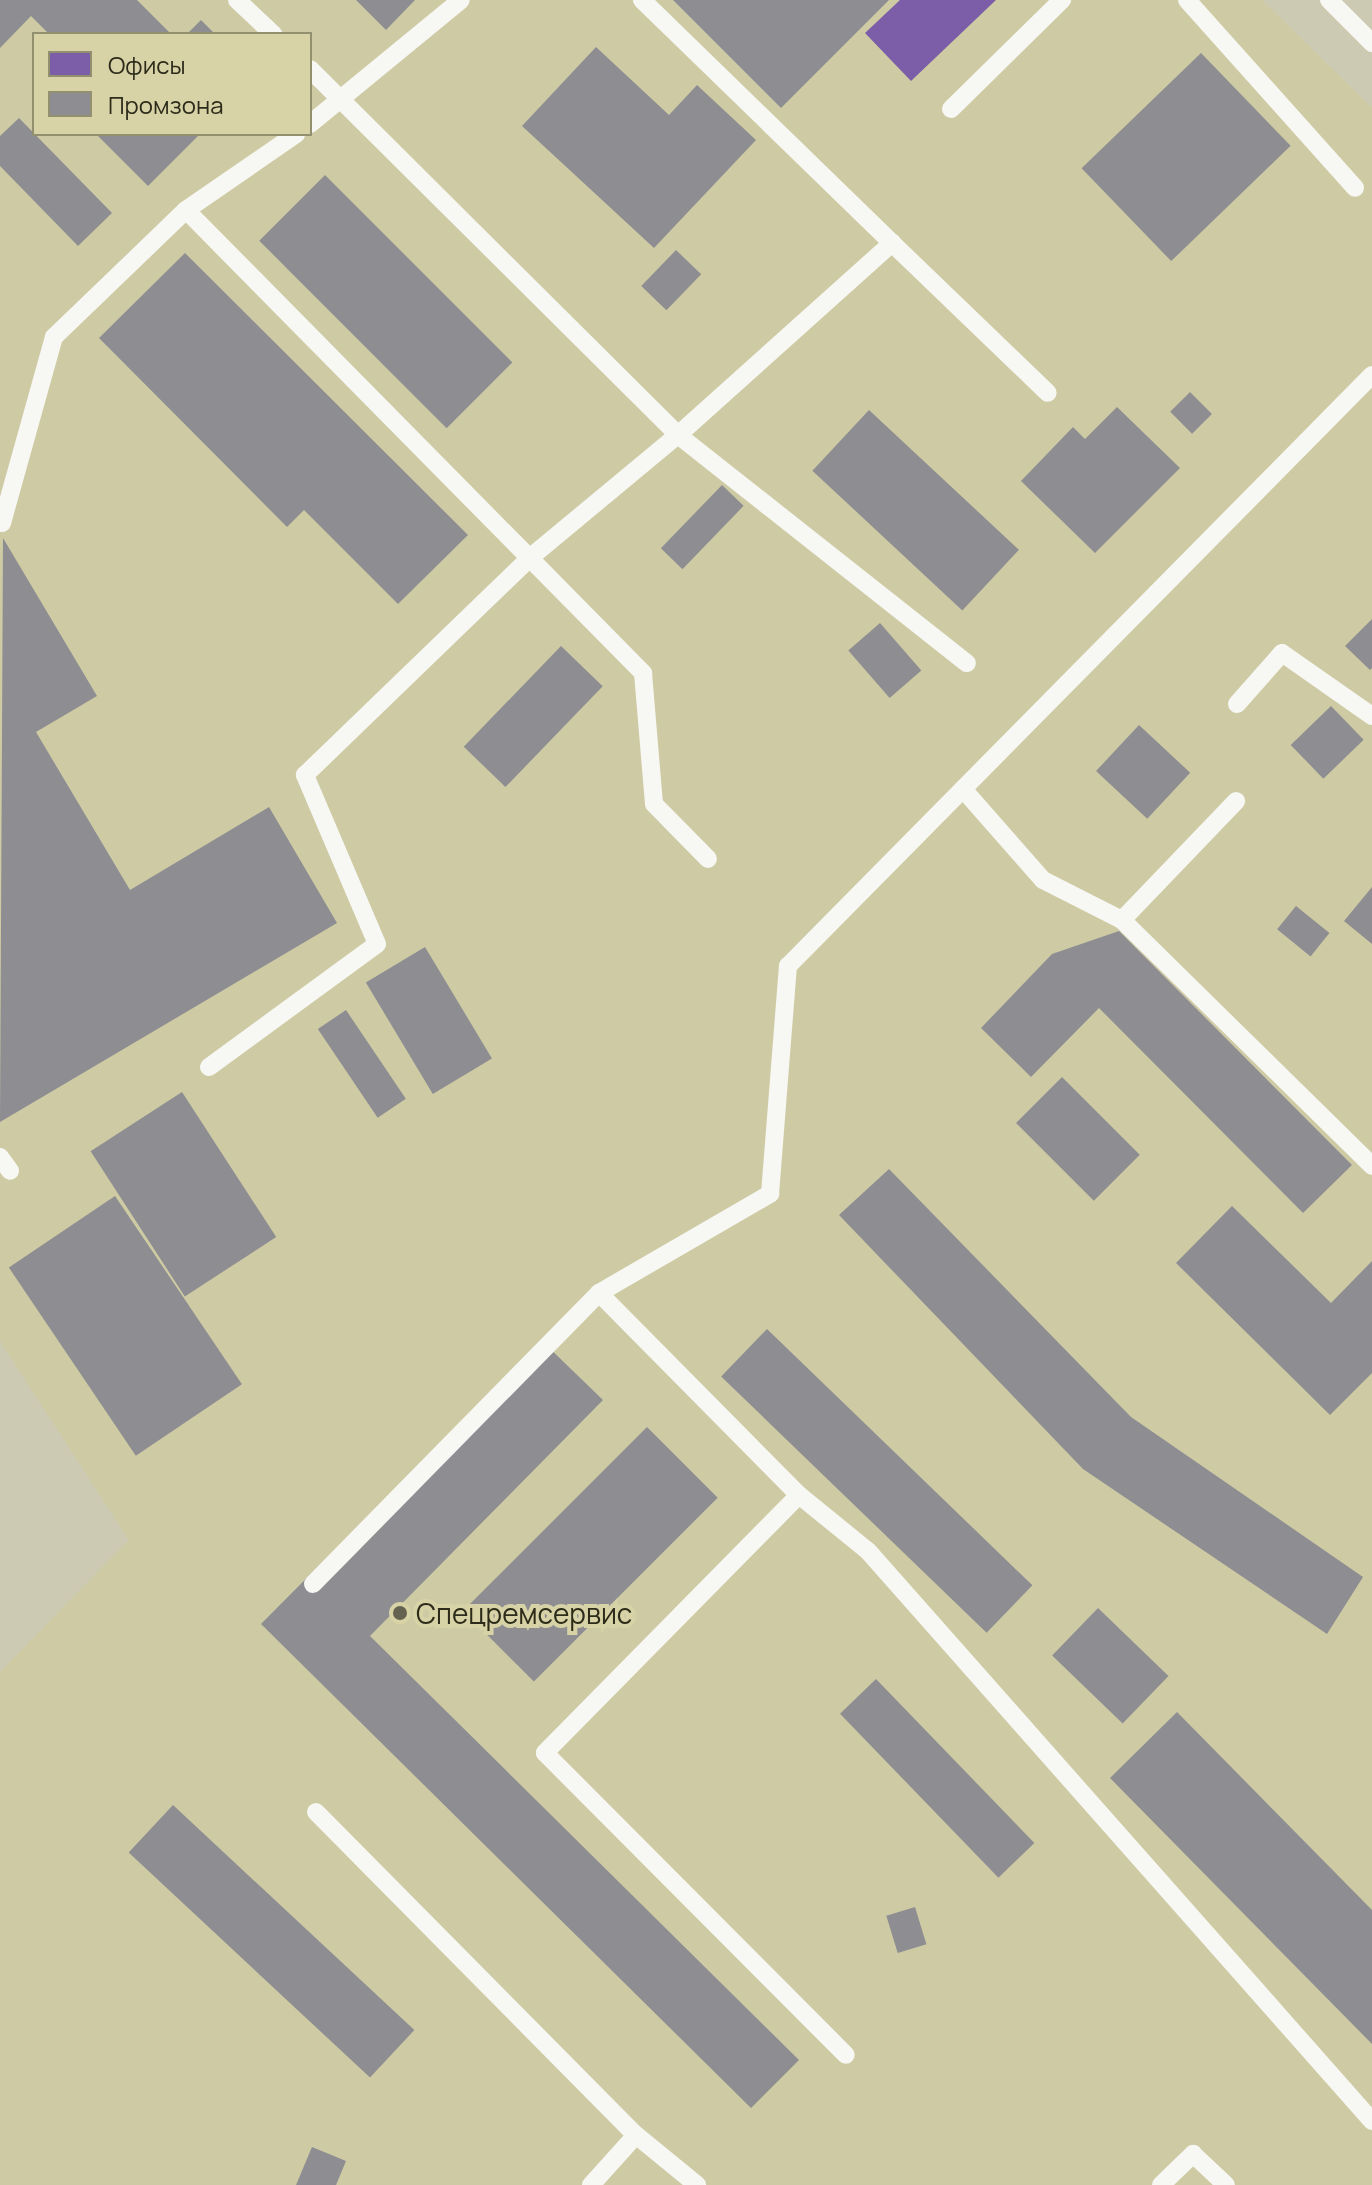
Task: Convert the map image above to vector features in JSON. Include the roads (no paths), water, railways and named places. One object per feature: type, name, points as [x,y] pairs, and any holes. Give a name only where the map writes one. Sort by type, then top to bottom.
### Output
[{"type":"lane","points":[[237,0],[271,32]]},
{"type":"lane","points":[[312,123],[344,101],[461,0]]},
{"type":"lane","points":[[642,0],[1048,393]]},
{"type":"lane","points":[[951,109],[1062,0]]},
{"type":"lane","points":[[1187,0],[1355,188]]},
{"type":"lane","points":[[1329,0],[1372,43]]},
{"type":"lane","points":[[312,71],[678,435],[967,663]]},
{"type":"lane","points":[[2,523],[54,337],[186,210],[293,136]]},
{"type":"lane","points":[[186,210],[532,556],[643,673],[654,804],[708,859]]},
{"type":"lane","points":[[209,1067],[377,944],[305,775],[532,556],[678,435],[892,243]]},
{"type":"lane","points":[[313,1584],[599,1293],[770,1194],[788,966],[1372,375]]},
{"type":"lane","points":[[1237,704],[1282,653],[1372,716]]},
{"type":"lane","points":[[963,789],[1043,880],[1122,920],[1372,1166]]},
{"type":"lane","points":[[1122,920],[1236,801]]},
{"type":"lane","points":[[599,1293],[799,1495],[868,1551],[1372,2121]]},
{"type":"lane","points":[[799,1495],[545,1753],[846,2055]]},
{"type":"lane","points":[[316,1812],[636,2135],[697,2185]]},
{"type":"lane","points":[[591,2185],[636,2135]]},
{"type":"lane","points":[[1161,2185],[1193,2154],[1226,2185]]},
{"type":"place","name":"Спецремсервис","points":[[400,1613]]}]
